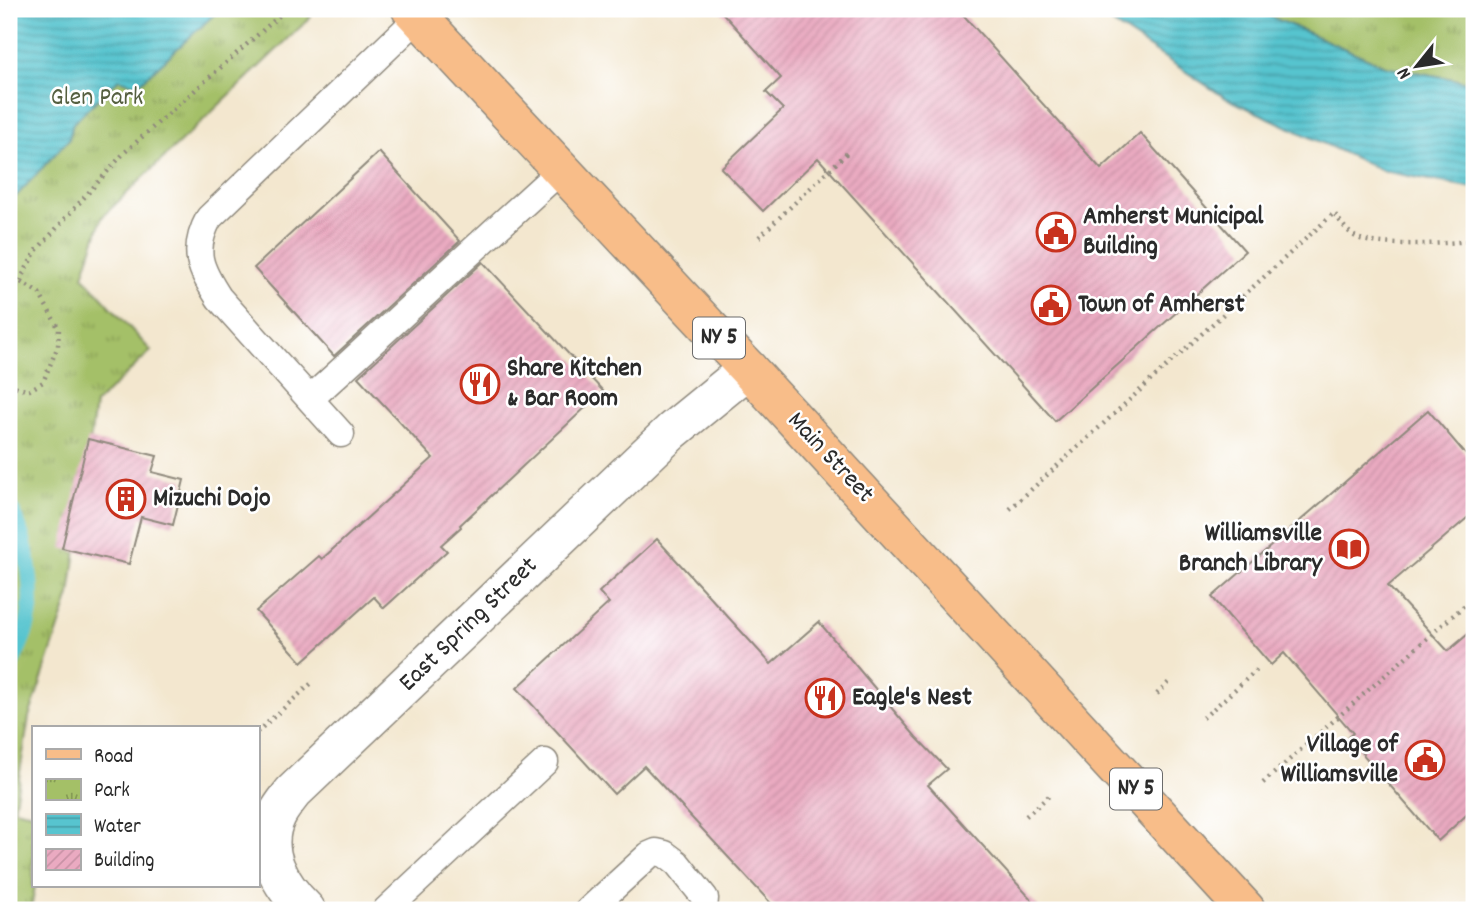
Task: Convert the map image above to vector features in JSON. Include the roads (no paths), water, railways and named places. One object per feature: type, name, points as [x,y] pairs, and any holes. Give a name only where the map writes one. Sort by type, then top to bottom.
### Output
[{"type":"main road","name":"Main Street","points":[[415,13],[748,369],[1246,910]]},
{"type":"street","name":"East Spring Street","points":[[306,910],[286,888],[275,870],[271,853],[270,837],[276,816],[293,792],[672,431],[748,369]]},
{"type":"lane","points":[[341,434],[219,298],[204,274],[200,258],[202,231],[209,218],[415,13]]},
{"type":"lane","points":[[310,399],[562,169]]},
{"type":"lane","points":[[387,910],[545,762]]},
{"type":"lane","points":[[589,910],[649,855],[656,852],[671,857],[701,890],[705,898],[704,910]]},
{"type":"water","points":[[9,9],[220,9],[138,85],[119,79],[73,123],[69,139],[9,204]]},
{"type":"water","points":[[1091,9],[1253,9],[1385,66],[1474,83],[1474,188],[1383,171],[1226,98]]},
{"type":"waterway","points":[[9,506],[25,549],[31,599],[26,629],[9,670]]},
{"type":"place","name":"Amherst Municipal Building","points":[[1056,232]]},
{"type":"place","name":"Town of Amherst","points":[[1051,305]]},
{"type":"place","name":"Share Kitchen & Bar Room","points":[[480,384]]},
{"type":"place","name":"Mizuchi Dojo","points":[[126,499]]},
{"type":"place","name":"Williamsville Branch Library","points":[[1349,549]]},
{"type":"place","name":"Eagle's Nest","points":[[825,698]]},
{"type":"place","name":"Village of Williamsville","points":[[1425,760]]},
{"type":"park label","name":"Glen Park","points":[[97,98]]}]
